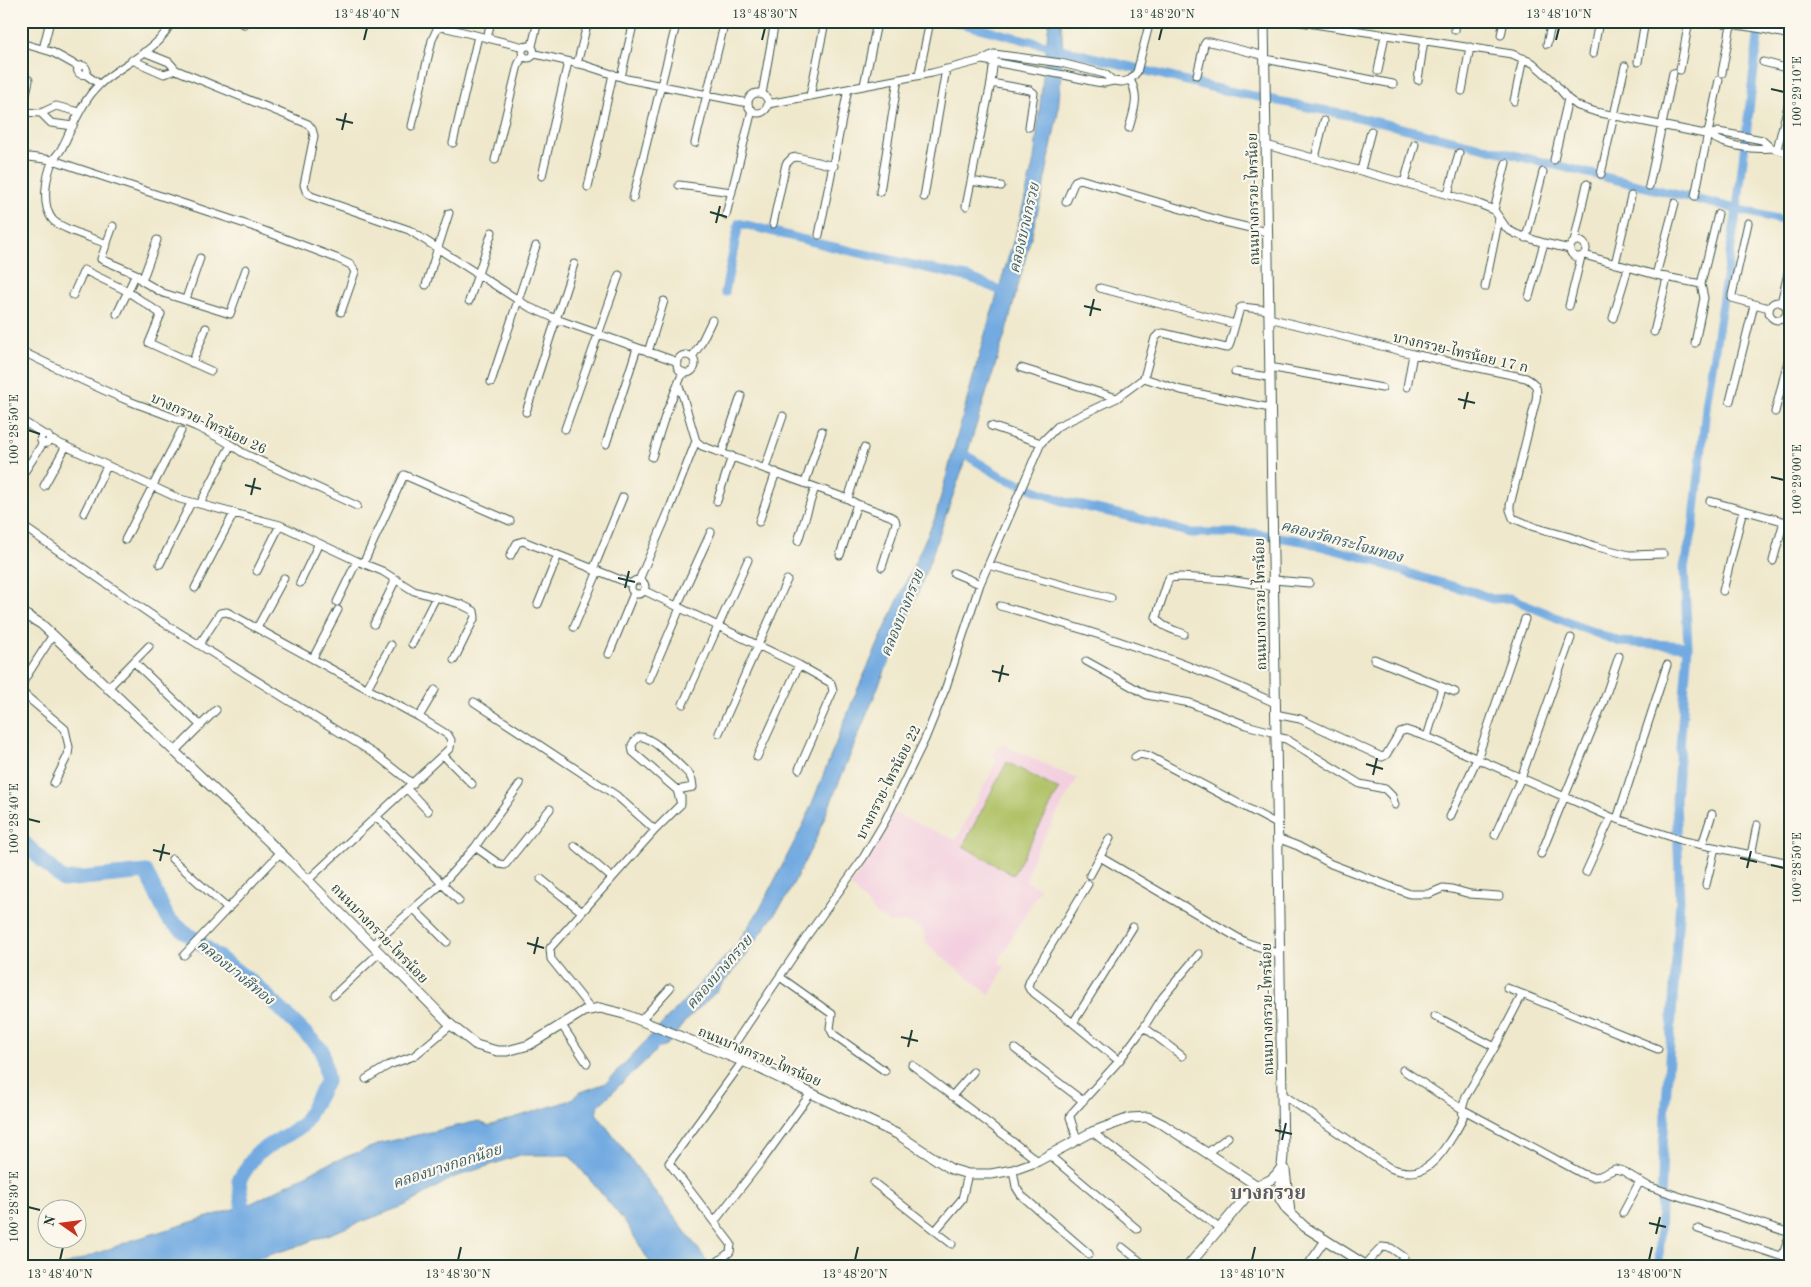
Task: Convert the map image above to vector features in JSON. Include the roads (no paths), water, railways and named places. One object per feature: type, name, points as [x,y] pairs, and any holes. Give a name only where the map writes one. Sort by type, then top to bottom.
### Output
[{"type":"main road","name":"ถนนบางกรวย-ไทรน้อย","points":[[1264,24],[1283,1165],[1280,1186]]},
{"type":"main road","name":"ถนนบางกรวย-ไทรน้อย","points":[[21,612],[41,624],[280,852],[451,1025],[476,1045],[491,1050],[507,1051],[529,1045],[578,1014],[591,1009],[608,1009],[644,1021],[743,1061],[897,1134],[952,1168],[968,1174],[991,1174],[1013,1170],[1038,1161],[1092,1132],[1130,1118],[1148,1117],[1164,1124],[1256,1185],[1268,1190]]},
{"type":"main road","points":[[1188,1266],[1256,1185],[1275,1178],[1283,1165]]},
{"type":"main road","points":[[1283,1165],[1287,1175],[1290,1213]]},
{"type":"main road","points":[[1274,1185],[1280,1186],[1283,1191],[1280,1199],[1274,1200],[1271,1198],[1268,1190],[1274,1185]]},
{"type":"main road","points":[[1280,1199],[1290,1213],[1305,1227],[1366,1265]]},
{"type":"street","points":[[43,49],[50,21]]},
{"type":"street","points":[[107,244],[59,225],[52,219],[46,204],[46,184],[53,160],[60,151],[90,94],[99,84],[158,42],[171,21]]},
{"type":"street","points":[[487,38],[491,21]]},
{"type":"street","points":[[523,55],[528,58],[538,21]]},
{"type":"street","points":[[577,64],[588,21]]},
{"type":"street","points":[[621,77],[634,21]]},
{"type":"street","points":[[633,198],[676,21]]},
{"type":"street","points":[[695,144],[725,21]]},
{"type":"street","points":[[752,110],[762,112],[768,104],[762,94],[775,21]]},
{"type":"street","points":[[982,60],[1064,74],[1096,82],[1122,82],[1130,80],[1138,69],[1150,21]]},
{"type":"street","points":[[1252,21],[1264,24]]},
{"type":"street","points":[[1294,21],[1470,47],[1523,58],[1544,71],[1568,99],[1578,106],[1613,116],[1709,134],[1718,132],[1762,140],[1774,148],[1790,153]]},
{"type":"street","points":[[1455,30],[1456,21]]},
{"type":"street","points":[[1501,35],[1504,21]]},
{"type":"street","points":[[1547,44],[1552,21]]},
{"type":"street","points":[[1593,54],[1599,21]]},
{"type":"street","points":[[1638,62],[1645,21]]},
{"type":"street","points":[[1649,186],[1661,125],[1689,21]]},
{"type":"street","points":[[1710,21],[1731,25],[1744,24],[1754,28],[1790,35]]},
{"type":"street","points":[[810,96],[825,22]]},
{"type":"street","points":[[412,126],[434,34],[444,24],[478,36],[530,49],[621,77],[748,102]]},
{"type":"street","points":[[864,85],[877,24]]},
{"type":"street","points":[[1695,196],[1731,25]]},
{"type":"street","points":[[919,75],[929,26]]},
{"type":"street","points":[[1378,71],[1385,35]]},
{"type":"street","points":[[453,143],[478,36]]},
{"type":"street","points":[[1418,80],[1424,40]]},
{"type":"street","points":[[1197,75],[1204,45],[1206,42],[1210,42],[1265,57],[1394,84]]},
{"type":"street","points":[[21,43],[52,52],[79,66],[85,67],[85,74],[99,84]]},
{"type":"street","points":[[1462,91],[1470,47]]},
{"type":"street","points":[[495,160],[518,66],[523,55],[522,52],[530,49]]},
{"type":"street","points":[[144,52],[169,62],[176,70],[308,124],[314,136],[304,186],[311,196],[409,230],[517,301],[556,319],[678,362]]},
{"type":"street","points":[[768,104],[919,75],[982,60],[994,54],[1043,59],[1105,74],[1113,81]]},
{"type":"street","points":[[966,206],[991,83],[994,54]]},
{"type":"street","points":[[1514,101],[1523,58]]},
{"type":"street","points":[[132,60],[164,74],[176,70]]},
{"type":"street","points":[[542,176],[568,62]]},
{"type":"street","points":[[1763,62],[1790,69]]},
{"type":"street","points":[[1601,174],[1625,66]]},
{"type":"street","points":[[924,197],[946,69]]},
{"type":"street","points":[[588,187],[613,74]]},
{"type":"street","points":[[880,192],[898,79]]},
{"type":"street","points":[[29,80],[22,112],[41,113],[56,106],[79,112]]},
{"type":"street","points":[[1129,128],[1136,102],[1136,94],[1130,80]]},
{"type":"street","points":[[991,83],[1030,90],[1034,93],[1029,127]]},
{"type":"street","points":[[819,235],[848,89]]},
{"type":"street","points":[[748,102],[753,94],[762,94]]},
{"type":"street","points":[[1774,148],[1790,98]]},
{"type":"street","points":[[1554,160],[1568,99]]},
{"type":"street","points":[[726,215],[752,110],[748,102]]},
{"type":"street","points":[[41,113],[51,123],[73,126]]},
{"type":"street","points":[[1315,158],[1324,121]]},
{"type":"street","points":[[1361,170],[1371,131]]},
{"type":"street","points":[[1709,134],[1717,141],[1730,144],[1760,149],[1774,148]]},
{"type":"street","points":[[1404,183],[1414,144]]},
{"type":"street","points":[[1266,145],[1474,202],[1494,210],[1507,229],[1526,238],[1544,243],[1572,246],[1582,242],[1585,244],[1586,252],[1582,256],[1569,306]]},
{"type":"street","points":[[1448,194],[1459,153]]},
{"type":"street","points":[[21,156],[53,160],[254,228],[336,258],[354,269],[353,280],[341,312]]},
{"type":"street","points":[[774,224],[786,164],[792,158],[797,157],[834,166]]},
{"type":"street","points":[[1494,210],[1506,163]]},
{"type":"street","points":[[1526,238],[1543,172]]},
{"type":"street","points":[[1066,202],[1075,181],[1080,179],[1225,222],[1267,232]]},
{"type":"street","points":[[971,181],[1001,186]]},
{"type":"street","points":[[1587,184],[1572,246],[1573,256],[1582,256],[1668,278],[1700,284]]},
{"type":"street","points":[[679,185],[732,192]]},
{"type":"street","points":[[1615,264],[1631,196]]},
{"type":"street","points":[[1656,275],[1675,203]]},
{"type":"street","points":[[426,285],[449,213]]},
{"type":"street","points":[[1695,343],[1704,298],[1700,284],[1718,214]]},
{"type":"street","points":[[1485,287],[1499,218]]},
{"type":"street","points":[[1748,223],[1732,295],[1734,300],[1769,308]]},
{"type":"street","points":[[113,226],[101,259],[136,274],[142,281],[163,293],[230,314],[246,268]]},
{"type":"street","points":[[470,301],[492,232]]},
{"type":"street","points":[[142,281],[157,240]]},
{"type":"street","points":[[1529,298],[1544,243]]},
{"type":"street","points":[[491,382],[536,246]]},
{"type":"street","points":[[186,299],[200,258]]},
{"type":"street","points":[[526,412],[574,264]]},
{"type":"street","points":[[1781,303],[1790,265]]},
{"type":"street","points":[[1613,318],[1628,268]]},
{"type":"street","points":[[73,295],[84,270],[127,291],[161,314],[149,343],[211,371]]},
{"type":"street","points":[[117,314],[136,274]]},
{"type":"street","points":[[565,429],[620,275]]},
{"type":"street","points":[[1654,332],[1668,278]]},
{"type":"street","points":[[1100,288],[1235,324]]},
{"type":"street","points":[[648,352],[664,301]]},
{"type":"street","points":[[1774,303],[1781,303],[1786,307],[1788,315],[1782,320],[1775,320],[1769,315],[1769,308],[1774,303]]},
{"type":"street","points":[[1730,401],[1754,305]]},
{"type":"street","name":"บางกรวย-ไทรน้อย 17 ก","points":[[1144,378],[1155,338],[1160,333],[1223,348],[1229,346],[1239,310],[1242,306],[1414,354],[1526,378],[1534,382],[1538,389],[1510,505],[1513,518],[1534,527],[1629,555],[1663,554]]},
{"type":"street","points":[[692,357],[712,320]]},
{"type":"street","points":[[192,363],[206,328]]},
{"type":"street","points":[[606,444],[637,348]]},
{"type":"street","name":"บางกรวย-ไทรน้อย 26","points":[[21,352],[120,397],[232,444],[243,453],[357,506]]},
{"type":"street","points":[[1775,412],[1790,353]]},
{"type":"street","points":[[1407,387],[1414,354]]},
{"type":"street","points":[[689,355],[695,360],[694,369],[691,372],[683,372],[679,368],[678,362],[682,356],[689,355]]},
{"type":"street","points":[[1021,368],[1117,398]]},
{"type":"street","points":[[652,456],[683,372]]},
{"type":"street","points":[[1235,372],[1269,372],[1382,388]]},
{"type":"street","points":[[991,426],[1041,443],[1058,426],[1117,398],[1144,378],[1181,390],[1270,408]]},
{"type":"street","points":[[678,384],[696,441],[702,446],[815,486],[895,519],[896,523],[882,567]]},
{"type":"street","points":[[722,452],[741,396]]},
{"type":"street","points":[[765,468],[783,416]]},
{"type":"street","points":[[21,420],[43,434],[48,435],[50,439],[152,487],[191,503],[280,525],[382,571],[414,591],[470,608],[475,613],[454,660]]},
{"type":"street","points":[[125,540],[181,432]]},
{"type":"street","points":[[805,483],[822,432]]},
{"type":"street","points":[[43,434],[40,438],[43,443]]},
{"type":"street","points":[[21,477],[43,443],[47,443],[50,439]]},
{"type":"street","points":[[639,580],[696,441]]},
{"type":"street","name":"บางกรวย-ไทรน้อย 22","points":[[727,1055],[807,936],[863,858],[885,821],[925,739],[946,687],[980,584],[1041,443]]},
{"type":"street","points":[[44,486],[66,446]]},
{"type":"street","points":[[848,499],[864,448]]},
{"type":"street","points":[[200,504],[228,450]]},
{"type":"street","points":[[717,501],[732,456]]},
{"type":"street","points":[[84,513],[107,466]]},
{"type":"street","points":[[759,522],[776,472]]},
{"type":"street","points":[[313,658],[404,475],[510,521]]},
{"type":"street","points":[[798,541],[815,486]]},
{"type":"street","points":[[574,627],[623,497]]},
{"type":"street","points":[[1710,501],[1787,522],[1773,561]]},
{"type":"street","points":[[160,564],[191,503]]},
{"type":"street","points":[[840,555],[857,504]]},
{"type":"street","points":[[1723,591],[1743,510]]},
{"type":"street","points":[[195,588],[234,513]]},
{"type":"street","points":[[257,571],[280,525]]},
{"type":"street","points":[[21,526],[156,618],[376,755],[413,784]]},
{"type":"street","points":[[649,680],[711,532]]},
{"type":"street","points":[[510,556],[517,543],[523,541],[631,584]]},
{"type":"street","points":[[300,583],[320,543]]},
{"type":"street","points":[[538,604],[558,555]]},
{"type":"street","points":[[683,704],[748,560]]},
{"type":"street","points":[[988,565],[1112,598]]},
{"type":"street","points":[[954,573],[980,584]]},
{"type":"street","points":[[1184,634],[1157,622],[1156,618],[1169,578],[1180,576],[1274,584],[1309,583]]},
{"type":"street","points":[[257,628],[284,578]]},
{"type":"street","points":[[374,624],[396,579]]},
{"type":"street","points":[[635,580],[639,580],[645,584],[644,591],[638,595],[634,594],[631,590],[631,584],[635,580]]},
{"type":"street","points":[[719,733],[787,580]]},
{"type":"street","points":[[644,591],[799,664],[826,680],[833,687],[833,691],[799,769]]},
{"type":"street","points":[[609,654],[634,594]]},
{"type":"street","points":[[412,644],[436,597]]},
{"type":"street","points":[[1000,606],[1085,629],[1146,650],[1227,681],[1275,703]]},
{"type":"street","points":[[200,645],[220,613],[223,612],[257,628],[419,717],[448,735],[451,740],[450,748],[443,755],[308,880]]},
{"type":"street","points":[[1450,817],[1477,759],[1525,619]]},
{"type":"street","points":[[52,635],[22,686],[26,696],[65,730],[68,755],[54,783]]},
{"type":"street","points":[[1495,835],[1522,778],[1571,638]]},
{"type":"street","points":[[367,688],[391,645]]},
{"type":"street","points":[[108,689],[149,646]]},
{"type":"street","points":[[1541,854],[1603,703],[1619,656]]},
{"type":"street","points":[[1374,659],[1454,692]]},
{"type":"street","points":[[1086,661],[1147,695],[1190,703],[1286,739],[1360,784],[1385,789],[1392,796],[1394,805]]},
{"type":"street","points":[[134,662],[200,726]]},
{"type":"street","points":[[757,757],[799,664]]},
{"type":"street","points":[[1586,872],[1614,818],[1667,665]]},
{"type":"street","points":[[1427,737],[1442,688]]},
{"type":"street","points":[[419,717],[435,690]]},
{"type":"street","points":[[474,702],[609,791],[655,830]]},
{"type":"street","points":[[174,752],[216,710]]},
{"type":"street","points":[[1275,714],[1300,719],[1382,757],[1386,756],[1403,730],[1427,737],[1614,818],[1684,841],[1790,863]]},
{"type":"street","points":[[591,1009],[551,959],[549,951],[552,945],[655,830],[681,804],[677,790],[632,752],[632,745],[636,740],[645,737],[655,743],[688,774],[693,786],[677,790]]},
{"type":"street","points":[[1135,757],[1140,754],[1150,756],[1277,824]]},
{"type":"street","points":[[443,755],[472,784]]},
{"type":"street","points":[[372,945],[443,883],[475,848],[520,784]]},
{"type":"street","points":[[407,789],[428,811]]},
{"type":"street","points":[[475,848],[499,864],[504,865],[550,809]]},
{"type":"street","points":[[1702,845],[1712,814]]},
{"type":"street","points":[[377,817],[459,901]]},
{"type":"street","points":[[1752,855],[1757,825]]},
{"type":"street","points":[[1090,874],[1110,838]]},
{"type":"street","points":[[1277,838],[1298,846],[1331,864],[1410,894],[1429,894],[1443,888],[1470,894],[1499,896]]},
{"type":"street","points":[[575,846],[612,878]]},
{"type":"street","points":[[1706,885],[1715,848]]},
{"type":"street","points":[[186,953],[280,852]]},
{"type":"street","points":[[1100,857],[1226,929],[1245,942],[1280,954]]},
{"type":"street","points":[[172,858],[228,909]]},
{"type":"street","points":[[541,879],[582,912]]},
{"type":"street","points":[[1088,884],[1028,986],[1030,990],[1073,1022],[1119,1061]]},
{"type":"street","points":[[414,909],[447,942]]},
{"type":"street","points":[[1073,1022],[1133,926]]},
{"type":"street","points":[[334,994],[379,953]]},
{"type":"street","points":[[1077,1140],[1070,1117],[1119,1061],[1162,998],[1199,954]]},
{"type":"street","points":[[780,977],[832,1014],[830,1028],[833,1034],[885,1071]]},
{"type":"street","points":[[644,1021],[670,988]]},
{"type":"street","points":[[1507,988],[1658,1049]]},
{"type":"street","points":[[1282,1094],[1388,1166],[1398,1171],[1418,1172],[1429,1167],[1446,1148],[1462,1122],[1462,1110],[1466,1096],[1495,1047],[1522,995]]},
{"type":"street","points":[[1435,1016],[1495,1047]]},
{"type":"street","points":[[561,1024],[588,1062]]},
{"type":"street","points":[[366,1079],[389,1065],[414,1056],[451,1025]]},
{"type":"street","points":[[1144,1027],[1182,1056]]},
{"type":"street","points":[[1015,1049],[1083,1101]]},
{"type":"street","points":[[712,1266],[730,1252],[729,1239],[669,1163],[743,1061]]},
{"type":"street","points":[[912,1066],[1038,1161]]},
{"type":"street","points":[[1403,1070],[1462,1110],[1583,1174],[1600,1176],[1616,1169],[1623,1171],[1640,1182],[1658,1189],[1790,1234],[1783,1254],[1780,1256]]},
{"type":"street","points":[[952,1096],[973,1072]]},
{"type":"street","points":[[714,1222],[811,1093]]},
{"type":"street","points":[[1092,1132],[1219,1228]]},
{"type":"street","points":[[1207,1152],[1228,1137]]},
{"type":"street","points":[[1049,1155],[1137,1229]]},
{"type":"street","points":[[1013,1170],[1016,1187],[1021,1194],[1089,1254]]},
{"type":"street","points":[[935,1231],[962,1199],[968,1174]]},
{"type":"street","points":[[1623,1213],[1640,1182]]},
{"type":"street","points":[[874,1183],[952,1244]]},
{"type":"street","points":[[1698,1229],[1790,1259]]},
{"type":"street","points":[[1307,1266],[1326,1239]]},
{"type":"street","points":[[1122,1246],[1146,1266]]},
{"type":"street","points":[[1366,1265],[1382,1247],[1391,1248],[1404,1257]]},
{"type":"water","points":[[1049,21],[1061,21],[1063,51],[1058,112],[1042,195],[1007,328],[962,470],[904,629],[880,682],[815,841],[786,898],[740,963],[714,994],[687,1019],[668,1044],[659,1048],[599,1105],[596,1113],[711,1266],[652,1266],[626,1223],[569,1155],[520,1155],[452,1178],[406,1205],[295,1247],[233,1266],[63,1266],[133,1240],[250,1204],[325,1165],[382,1143],[479,1121],[488,1126],[568,1101],[581,1092],[606,1083],[734,948],[760,909],[805,821],[855,695],[935,518],[983,341],[1020,219],[1034,160]]},
{"type":"waterway","points":[[951,21],[1214,88],[1357,117],[1790,222]]},
{"type":"waterway","points":[[1659,1266],[1663,1146],[1680,900],[1676,800],[1688,646],[1684,567],[1693,529],[1707,399],[1737,209],[1760,21]]},
{"type":"waterway","points":[[725,292],[739,223],[825,245],[971,278],[1008,294]]},
{"type":"waterway","name":"คลองวัดกระโจมทอง","points":[[961,452],[1002,477],[1065,502],[1144,520],[1190,533],[1254,533],[1302,541],[1372,560],[1492,599],[1511,598],[1620,642],[1688,646]]},
{"type":"waterway","name":"คลองบางสีทอง","points":[[21,840],[63,880],[146,872],[168,919],[258,987],[322,1050],[327,1080],[303,1125],[256,1154],[239,1180],[245,1226]]},
{"type":"district","name":"บางกรวย","points":[[1268,1192]]},
{"type":"water label","name":"คลองบางกรวย","points":[[1024,228]]},
{"type":"water label","name":"คลองบางกรวย","points":[[902,613]]},
{"type":"water label","name":"คลองบางกรวย","points":[[719,972]]},
{"type":"water label","name":"คลองบางกอกน้อย","points":[[447,1166]]}]
